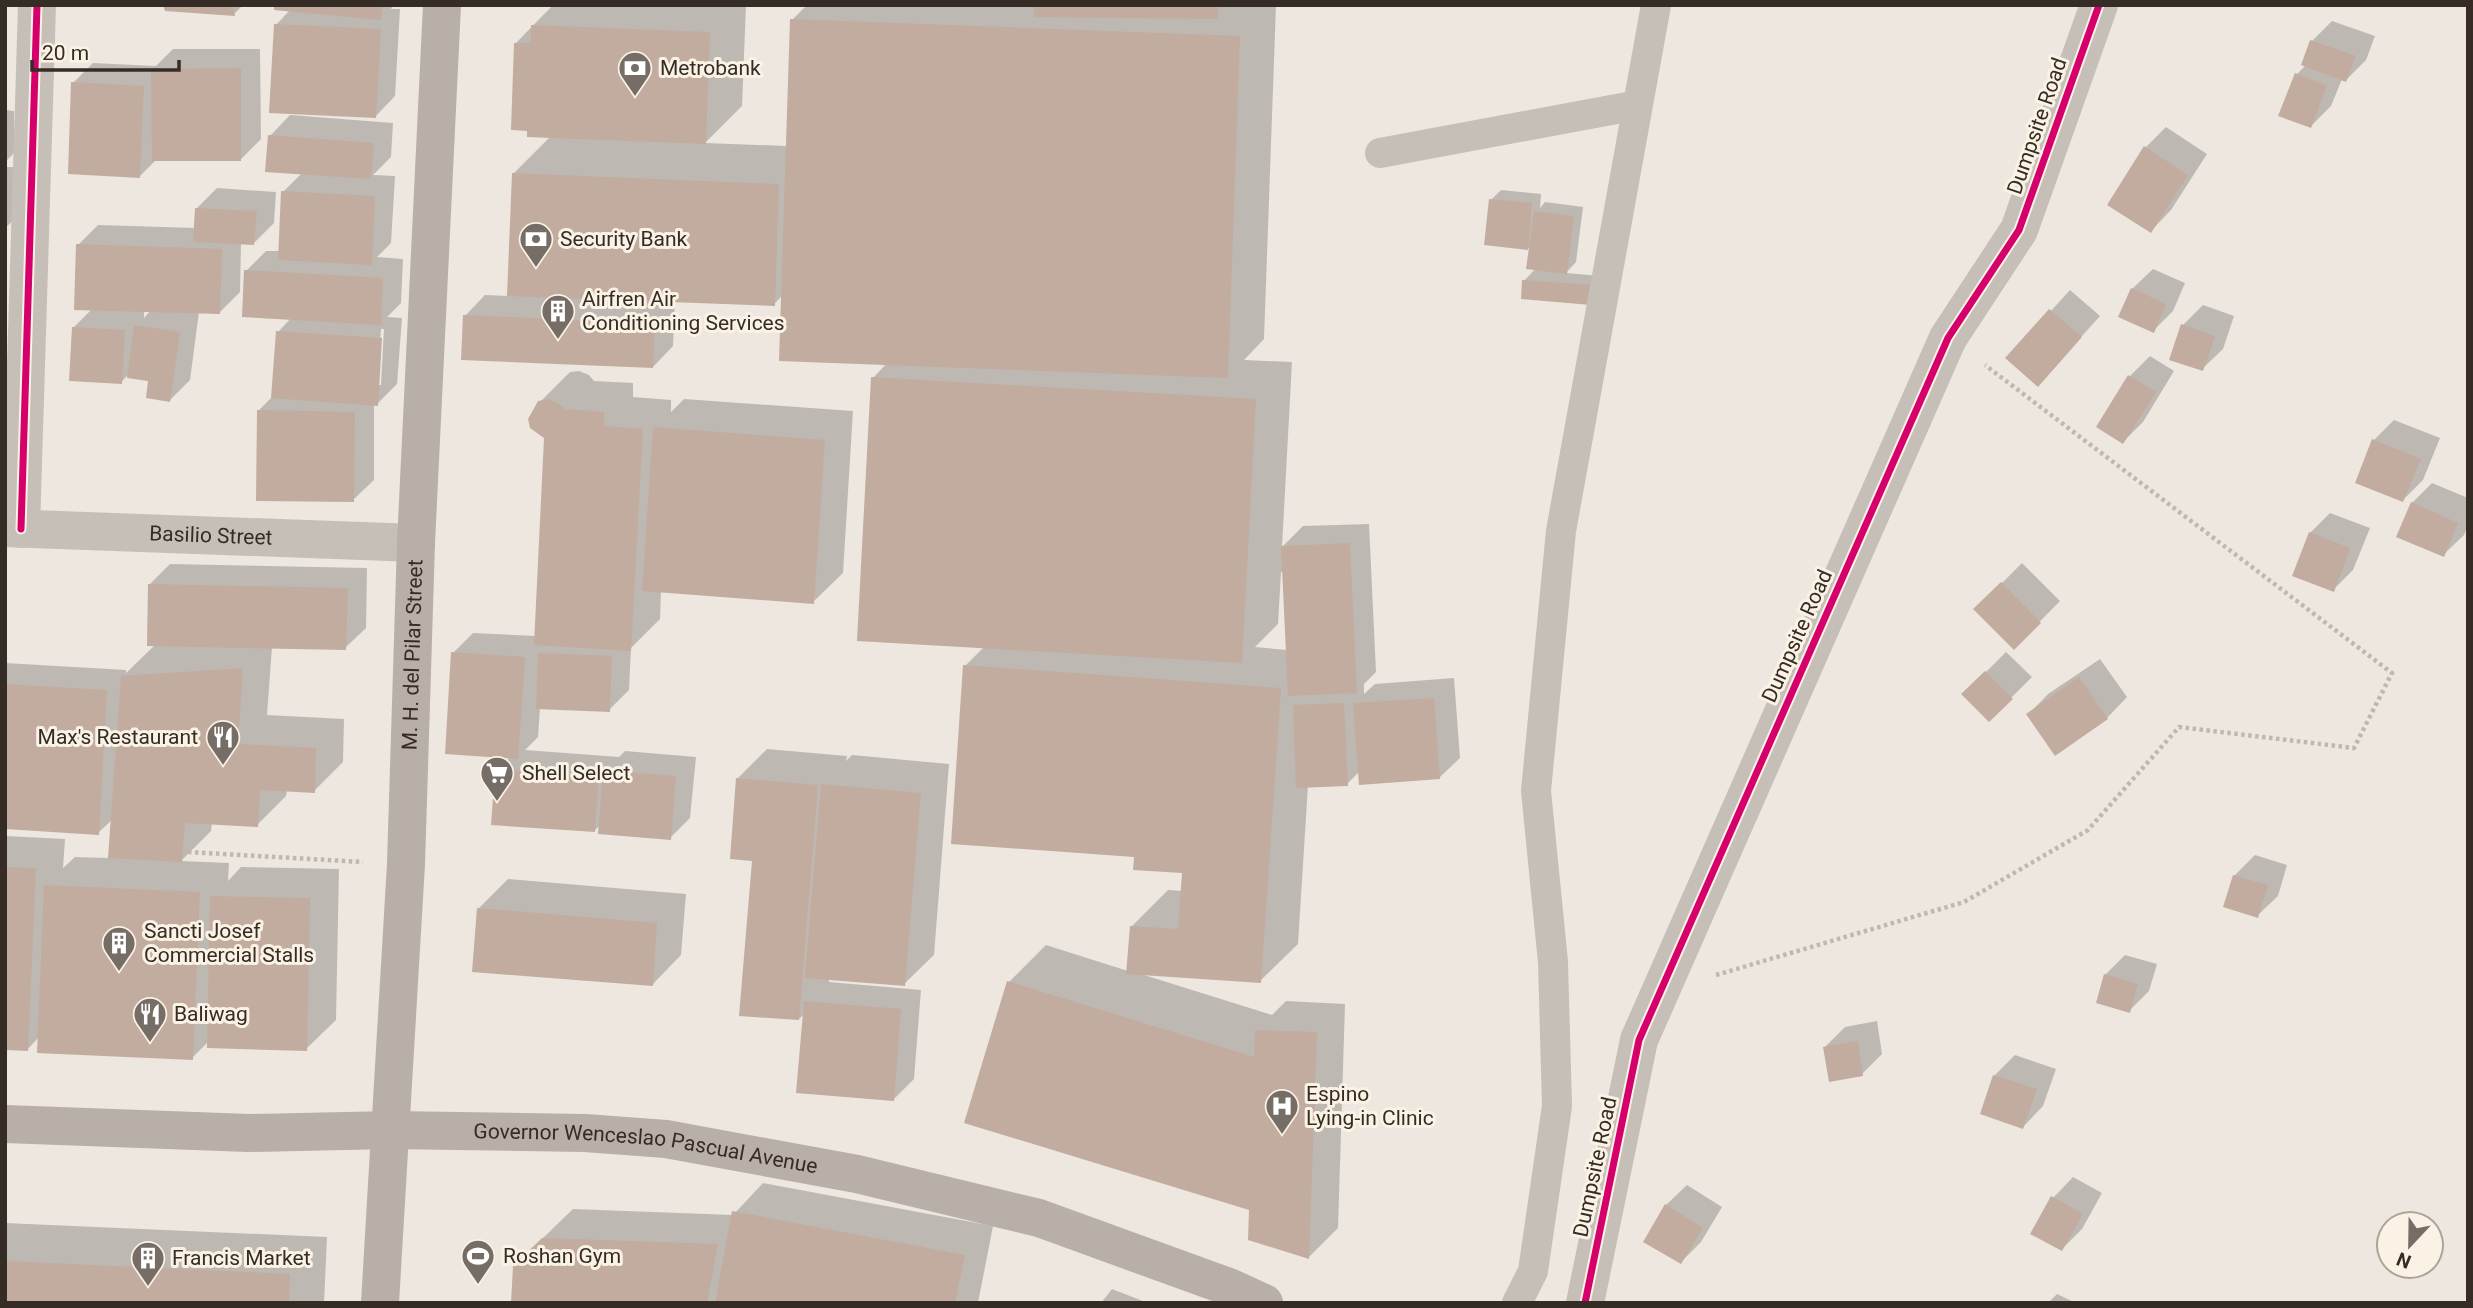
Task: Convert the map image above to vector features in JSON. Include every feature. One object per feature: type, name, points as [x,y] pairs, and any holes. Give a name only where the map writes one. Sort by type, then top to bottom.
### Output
[{"type":"main road","name":"M. H. del Pilar Street","points":[[380,1303],[406,864],[416,543],[442,5]]},
{"type":"main road","name":"Governor Wenceslao Pascual Avenue","points":[[5,1124],[249,1133],[391,1130],[585,1133],[666,1139],[857,1174],[1039,1217],[1229,1287],[1264,1303]]},
{"type":"street","points":[[13,529],[37,5]]},
{"type":"street","name":"Dumpsite Road","points":[[1585,1303],[1639,1040],[1948,338],[2020,230],[2099,5]]},
{"type":"street","name":"Basilio Street","points":[[13,529],[416,543]]},
{"type":"lane","points":[[1517,1303],[1533,1271],[1557,1106],[1553,962],[1536,791],[1558,558],[1656,5]]},
{"type":"lane","points":[[1380,152],[1638,105]]},
{"type":"path","points":[[1660,991],[1964,902],[2088,830],[2179,727],[2354,748],[2392,673],[1948,338]]},
{"type":"path","points":[[188,852],[406,864]]},
{"type":"building","points":[[163,5],[233,5],[235,16],[165,11]]},
{"type":"building","points":[[274,5],[383,5],[381,20],[274,10]]},
{"type":"building","points":[[1034,5],[1218,5],[1218,19],[1034,17]]},
{"type":"building","points":[[790,19],[1240,36],[1228,378],[779,361]]},
{"type":"building","points":[[274,24],[381,29],[376,118],[269,113]]},
{"type":"building","points":[[531,25],[710,32],[706,144],[527,137],[527,131],[511,130],[514,43],[531,43]]},
{"type":"building","points":[[2310,40],[2356,56],[2346,82],[2301,65]]},
{"type":"building","points":[[241,68],[241,161],[152,161],[151,69]]},
{"type":"building","points":[[2295,73],[2327,86],[2311,128],[2278,116]]},
{"type":"building","points":[[71,82],[144,86],[140,178],[68,174]]},
{"type":"building","points":[[268,135],[374,143],[371,179],[265,172]]},
{"type":"building","points":[[2144,146],[2188,175],[2151,233],[2107,205]]},
{"type":"building","points":[[512,173],[779,184],[775,306],[507,296]]},
{"type":"building","points":[[281,191],[375,196],[372,265],[278,260]]},
{"type":"building","points":[[1489,199],[1532,203],[1528,250],[1484,245]]},
{"type":"building","points":[[195,208],[257,211],[254,245],[193,242]]},
{"type":"building","points":[[1534,211],[1574,216],[1567,274],[1526,269]]},
{"type":"building","points":[[76,244],[222,249],[220,314],[74,310]]},
{"type":"building","points":[[244,270],[383,278],[381,325],[242,317]]},
{"type":"building","points":[[1522,280],[1592,285],[1591,305],[1521,299]]},
{"type":"building","points":[[2131,288],[2166,304],[2154,333],[2118,317]]},
{"type":"building","points":[[2049,309],[2082,337],[2038,387],[2005,358]]},
{"type":"building","name":"Airfren Air Conditioning Services","points":[[463,315],[655,323],[653,368],[461,360]]},
{"type":"building","points":[[2181,324],[2215,336],[2203,371],[2169,360]]},
{"type":"building","points":[[134,325],[180,332],[170,402],[146,398],[148,381],[127,378]]},
{"type":"building","points":[[72,327],[125,330],[122,384],[69,381]]},
{"type":"building","points":[[276,331],[382,338],[378,406],[271,398]]},
{"type":"building","points":[[2128,375],[2156,392],[2123,444],[2096,427]]},
{"type":"building","points":[[871,377],[1256,399],[1242,663],[857,641]]},
{"type":"building","points":[[549,399],[565,409],[604,412],[604,426],[643,429],[631,651],[534,645],[544,438],[530,428],[528,419],[538,401]]},
{"type":"building","points":[[257,410],[355,412],[354,502],[256,501]]},
{"type":"building","points":[[653,427],[825,440],[814,604],[642,591]]},
{"type":"building","points":[[2372,439],[2421,459],[2403,502],[2355,483]]},
{"type":"building","points":[[2411,502],[2458,523],[2444,557],[2396,537]]},
{"type":"building","points":[[2309,532],[2350,548],[2334,592],[2292,576]]},
{"type":"building","points":[[1350,543],[1357,693],[1288,696],[1281,546]]},
{"type":"building","points":[[2001,582],[2041,623],[2014,650],[1973,609]]},
{"type":"building","points":[[148,584],[348,588],[346,650],[147,646]]},
{"type":"building","points":[[451,652],[525,657],[518,759],[445,754]]},
{"type":"building","points":[[538,653],[612,656],[610,712],[536,709]]},
{"type":"building","points":[[963,665],[1281,688],[1261,983],[1126,974],[1130,926],[1178,929],[1182,873],[1133,870],[1134,857],[951,844]]},
{"type":"building","points":[[243,668],[238,744],[316,748],[315,793],[260,790],[258,827],[185,823],[182,862],[108,858],[121,676]]},
{"type":"building","points":[[1985,671],[2013,699],[1989,722],[1961,694]]},
{"type":"building","points":[[2079,677],[2108,719],[2055,756],[2026,714]]},
{"type":"building","points":[[5,684],[107,690],[99,835],[5,829]]},
{"type":"building","points":[[1434,698],[1440,779],[1359,785],[1353,703]]},
{"type":"building","points":[[1344,703],[1348,786],[1296,788],[1293,705]]},
{"type":"building","points":[[495,769],[599,776],[595,832],[491,825]]},
{"type":"building","points":[[603,770],[676,776],[671,840],[598,834]]},
{"type":"building","points":[[736,778],[818,785],[799,1020],[739,1016],[752,861],[730,859]]},
{"type":"building","points":[[821,784],[921,793],[905,986],[805,978]]},
{"type":"building","points":[[5,867],[36,868],[28,1051],[5,1050]]},
{"type":"building","points":[[2233,875],[2268,885],[2258,918],[2223,907]]},
{"type":"building","name":"Sancti Josef Commercial Stalls","points":[[44,885],[200,892],[193,1060],[37,1053]]},
{"type":"building","points":[[210,896],[310,898],[307,1051],[207,1048]]},
{"type":"building","points":[[477,908],[657,923],[653,986],[472,972]]},
{"type":"building","points":[[2104,974],[2138,984],[2130,1013],[2096,1003]]},
{"type":"building","points":[[1007,981],[1254,1057],[1255,1030],[1317,1032],[1309,1259],[1248,1240],[1249,1210],[964,1123]]},
{"type":"building","points":[[804,1001],[901,1009],[894,1101],[796,1093]]},
{"type":"building","points":[[1858,1041],[1863,1076],[1829,1082],[1823,1047]]},
{"type":"building","points":[[1993,1075],[2037,1089],[2023,1129],[1980,1114]]},
{"type":"building","points":[[2051,1196],[2083,1214],[2062,1251],[2030,1234]]},
{"type":"building","points":[[1665,1204],[1703,1228],[1681,1264],[1643,1242]]},
{"type":"building","points":[[732,1211],[965,1255],[955,1303],[715,1303]]},
{"type":"building","points":[[542,1238],[718,1244],[707,1303],[511,1303],[513,1266]]},
{"type":"building","name":"Francis Market","points":[[5,1261],[290,1274],[289,1303],[5,1303]]},
{"type":"cycle path","points":[[21,529],[37,5]]},
{"type":"cycle path","points":[[1585,1303],[1639,1040],[1948,338],[2019,230],[2099,5]]},
{"type":"place","name":"Metrobank","points":[[635,98]]},
{"type":"place","name":"Security Bank","points":[[536,269]]},
{"type":"place","name":"Airfren Air Conditioning Services","points":[[558,341]]},
{"type":"place","name":"Max's Restaurant","points":[[223,767]]},
{"type":"place","name":"Shell Select","points":[[497,803]]},
{"type":"place","name":"Sancti Josef Commercial Stalls","points":[[119,973]]},
{"type":"place","name":"Baliwag","points":[[150,1044]]},
{"type":"place","name":"Espino Lying-in Clinic","points":[[1282,1136]]},
{"type":"place","name":"Roshan Gym","points":[[478,1286]]},
{"type":"place","name":"Francis Market","points":[[148,1288]]}]
